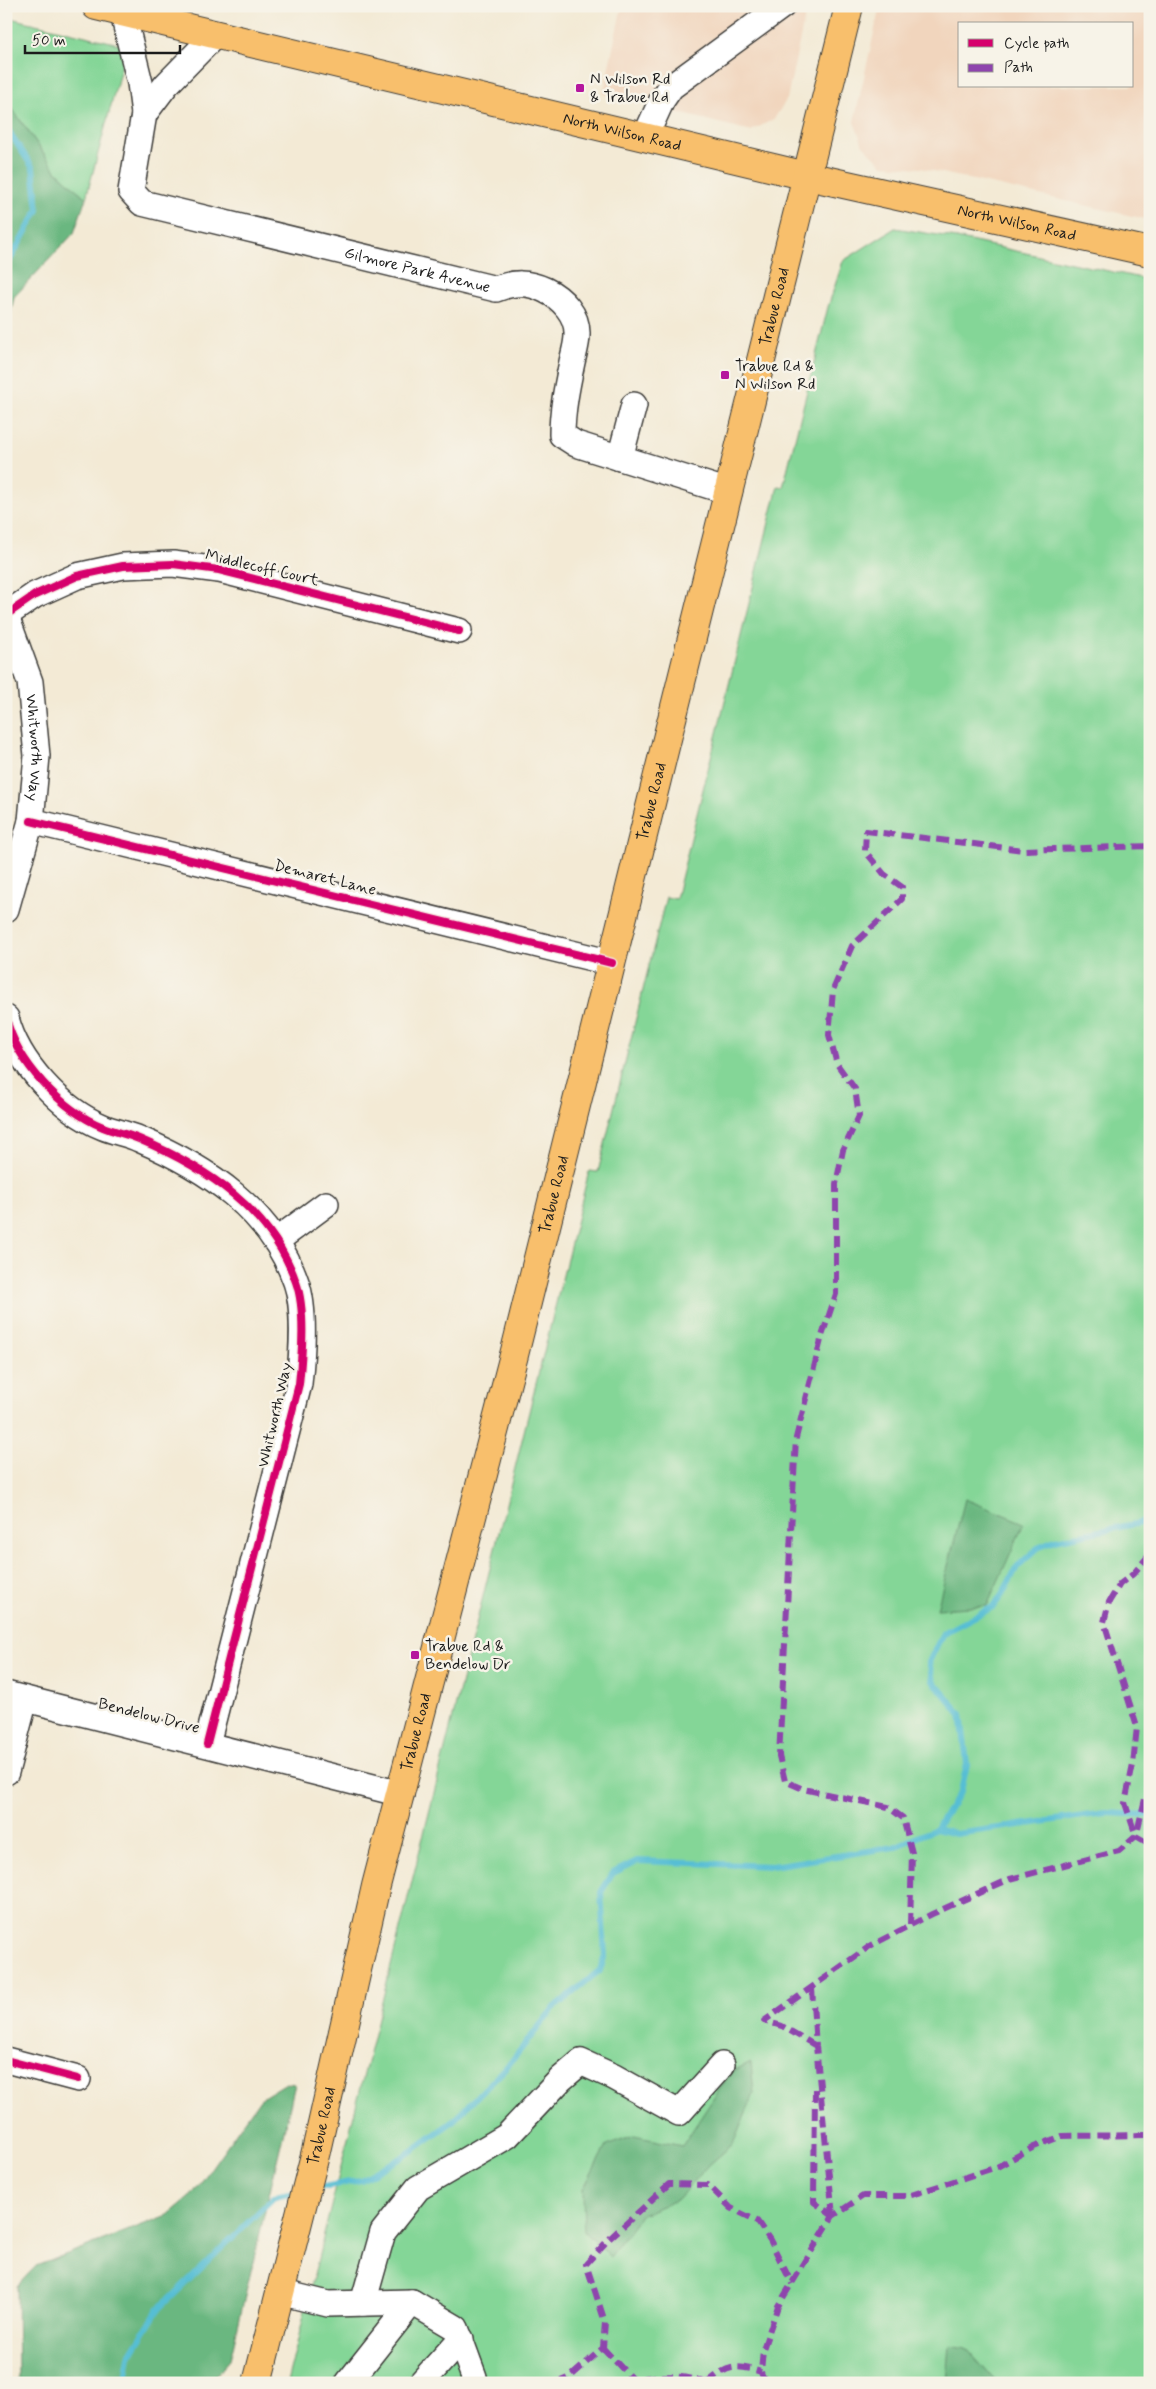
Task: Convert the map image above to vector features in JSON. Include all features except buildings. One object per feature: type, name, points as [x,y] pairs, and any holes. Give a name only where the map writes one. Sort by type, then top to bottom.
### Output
[{"type":"main road","name":"North Wilson Road","points":[[96,6],[123,14],[807,176],[1150,252]]},
{"type":"main road","name":"Trabue Road","points":[[257,2383],[316,2152],[376,1886],[612,963],[849,6]]},
{"type":"street","points":[[645,137],[662,100],[671,87],[782,6]]},
{"type":"street","name":"Gilmore Park Avenue","points":[[123,14],[140,83],[144,114],[131,191],[142,203],[496,288],[517,283],[528,284],[549,292],[568,308],[574,318],[578,334],[564,405],[562,435],[576,444],[729,492]]},
{"type":"street","name":"Gilmore Park Avenue","points":[[144,114],[166,85],[214,35]]},
{"type":"street","points":[[620,458],[634,404]]},
{"type":"street","name":"Middlecoff Court","points":[[6,616],[35,596],[77,576],[123,566],[173,564],[219,570],[459,631]]},
{"type":"street","name":"Whitworth Way","points":[[6,616],[30,682],[35,716],[37,756],[31,820],[6,909]]},
{"type":"street","name":"Demaret Lane","points":[[31,820],[612,963]]},
{"type":"street","name":"Whitworth Way","points":[[7,1026],[35,1073],[55,1096],[78,1114],[103,1127],[139,1138],[210,1175],[250,1208],[276,1241],[297,1284],[302,1352],[299,1384],[207,1744]]},
{"type":"street","points":[[276,1241],[326,1204]]},
{"type":"street","points":[[6,1772],[16,1697]]},
{"type":"street","name":"Bendelow Drive","points":[[16,1697],[401,1794]]},
{"type":"street","points":[[6,2060],[78,2079]]},
{"type":"street","points":[[364,2303],[383,2232],[418,2188],[507,2136],[561,2079],[581,2062],[614,2077],[679,2113],[722,2065]]},
{"type":"street","points":[[279,2292],[328,2304],[412,2302],[456,2328],[474,2377],[473,2383]]},
{"type":"street","points":[[348,2383],[412,2302]]},
{"type":"street","points":[[422,2383],[460,2339]]},
{"type":"shaded area","points":[[622,6],[807,6],[787,99],[774,119],[751,131],[603,94]]},
{"type":"shaded area","points":[[880,6],[1150,6],[1150,220],[921,168],[883,165],[863,145],[854,122]]},
{"type":"shaded area","points":[[6,163],[13,175],[11,210],[6,220]]},
{"type":"green space","points":[[6,17],[127,46],[86,198],[57,172],[6,100]]},
{"type":"green space","points":[[6,100],[57,172],[86,198],[74,233],[14,297],[6,336],[6,220],[11,210],[13,175],[6,163]]},
{"type":"green space","points":[[895,228],[956,238],[1150,280],[1150,2383],[287,2383],[589,1171],[598,1172],[666,897],[676,899],[778,486],[783,487],[828,307],[843,261]]},
{"type":"green space","points":[[965,1499],[1024,1523],[987,1606],[937,1609]]},
{"type":"green space","points":[[751,2062],[754,2094],[733,2144],[710,2164],[677,2200],[642,2214],[610,2257],[584,2231],[583,2189],[606,2146],[634,2136],[682,2146],[731,2072]]},
{"type":"green space","points":[[286,2083],[295,2084],[230,2360],[209,2383],[18,2383],[17,2286],[36,2266],[168,2215],[192,2195],[260,2099]]},
{"type":"green space","points":[[950,2345],[966,2348],[997,2383],[947,2383]]},
{"type":"waterway","points":[[6,127],[33,168],[38,210],[6,267]]},
{"type":"waterway","points":[[313,2189],[361,2180],[403,2157],[452,2122],[510,2063],[553,2009],[600,1970],[605,1956],[601,1892],[613,1873],[637,1861],[772,1866],[894,1847],[936,1829],[961,1791],[967,1764],[961,1714],[933,1681],[929,1662],[943,1633],[993,1607],[1002,1595],[1017,1567],[1040,1546],[1055,1540],[1150,1521]]},
{"type":"waterway","points":[[936,1829],[956,1834],[1105,1813],[1150,1815]]},
{"type":"waterway","points":[[124,2383],[129,2357],[158,2310],[274,2197],[299,2192]]},
{"type":"marked path","points":[[910,1925],[912,1853],[903,1818],[888,1807],[803,1789],[785,1781],[779,1756],[796,1438],[822,1336],[836,1294],[836,1184],[843,1150],[859,1116],[855,1089],[837,1064],[829,1035],[833,990],[852,946],[902,899],[902,887],[884,874],[865,851],[866,831],[1023,850],[1150,846]]},
{"type":"marked path","points":[[1150,1554],[1133,1574],[1120,1584],[1109,1602],[1104,1622],[1137,1727],[1133,1765],[1125,1803],[1136,1836],[1150,1844]]},
{"type":"marked path","points":[[816,2046],[782,2026],[764,2021],[870,1946],[932,1914],[1010,1879],[1119,1851],[1136,1836],[1146,1795],[1150,1792]]},
{"type":"marked path","points":[[812,1988],[833,2216]]},
{"type":"marked path","points":[[815,2089],[814,2202],[833,2216]]},
{"type":"marked path","points":[[765,2383],[761,2372],[763,2349],[778,2306],[833,2216],[863,2196],[908,2196],[997,2167],[1034,2147],[1062,2136],[1150,2135]]},
{"type":"marked path","points":[[557,2383],[569,2378],[603,2348],[605,2322],[586,2264],[608,2240],[669,2184],[708,2185],[731,2208],[757,2221],[770,2240],[792,2284]]},
{"type":"marked path","points":[[603,2348],[633,2380],[670,2376],[707,2383]]},
{"type":"marked path","points":[[707,2383],[732,2368],[738,2367],[761,2372]]},
{"type":"cycle path","points":[[6,615],[35,595],[77,576],[123,566],[173,564],[219,570],[459,631]]},
{"type":"cycle path","points":[[31,821],[612,963]]},
{"type":"cycle path","points":[[6,1018],[12,1035],[30,1067],[57,1097],[87,1119],[103,1127],[139,1139],[189,1163],[234,1194],[270,1233],[285,1256],[296,1282],[302,1319],[299,1384],[207,1744]]},
{"type":"cycle path","points":[[6,2060],[78,2079]]},
{"type":"place","name":"N Wilson Rd & Trabue Rd","points":[[580,88]]},
{"type":"place","name":"Trabue Rd & N Wilson Rd","points":[[725,375]]},
{"type":"place","name":"Trabue Rd & Bendelow Dr","points":[[415,1655]]}]
